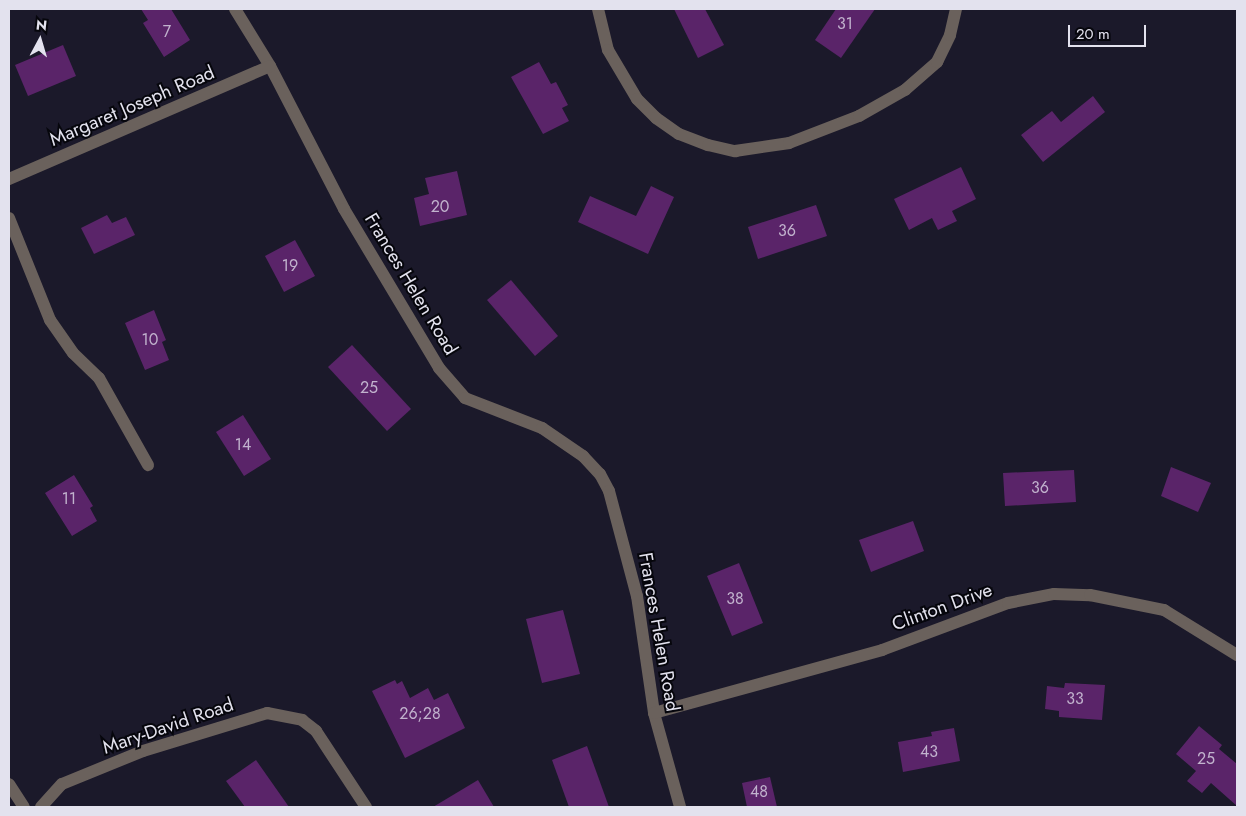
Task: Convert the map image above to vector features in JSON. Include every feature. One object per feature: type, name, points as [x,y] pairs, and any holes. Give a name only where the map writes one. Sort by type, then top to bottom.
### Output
[{"type":"street","name":"Frances Helen Road","points":[[235,9],[270,66],[344,209],[439,368],[465,398],[542,428],[583,456],[600,474],[609,491],[637,596],[654,713],[680,807]]},
{"type":"street","points":[[598,9],[608,50],[637,99],[656,118],[679,134],[708,145],[735,151],[762,149],[798,140],[859,116],[906,90],[936,62],[950,35],[956,9]]},
{"type":"street","name":"Margaret Joseph Road","points":[[9,179],[270,66]]},
{"type":"street","points":[[9,218],[50,320],[73,353],[99,378],[148,465]]},
{"type":"street","name":"Clinton Drive","points":[[654,713],[882,650],[1008,603],[1054,594],[1090,595],[1164,610],[1237,655]]},
{"type":"street","name":"Mary-David Road","points":[[41,807],[62,784],[144,751],[230,722],[267,713],[302,720],[316,731],[366,807]]},
{"type":"street","points":[[9,784],[24,807]]},
{"type":"building","points":[[141,9],[171,9],[190,40],[164,57],[143,23],[148,20]]},
{"type":"building","points":[[674,9],[705,9],[724,45],[698,58]]},
{"type":"building","points":[[836,9],[875,9],[841,58],[815,40]]},
{"type":"building","points":[[63,45],[76,76],[28,96],[15,65]]},
{"type":"building","points":[[539,62],[551,84],[556,82],[568,105],[562,108],[569,121],[543,134],[511,77]]},
{"type":"building","points":[[1093,96],[1105,112],[1043,162],[1021,135],[1052,111],[1061,122]]},
{"type":"building","points":[[961,167],[976,199],[952,211],[957,221],[938,230],[932,218],[909,230],[894,199]]},
{"type":"building","points":[[457,171],[467,215],[420,226],[414,198],[429,194],[425,178]]},
{"type":"building","points":[[651,186],[674,197],[648,254],[578,222],[590,196],[636,216]]},
{"type":"building","points":[[816,205],[827,236],[758,259],[748,227]]},
{"type":"building","points":[[107,215],[112,223],[126,217],[135,235],[94,254],[81,228]]},
{"type":"building","points":[[295,240],[315,276],[284,292],[265,256]]},
{"type":"building","points":[[511,280],[558,336],[535,356],[487,300]]},
{"type":"building","points":[[154,310],[166,340],[162,342],[169,360],[145,370],[125,323]]},
{"type":"building","points":[[352,345],[411,409],[387,431],[328,367]]},
{"type":"building","points":[[243,415],[271,459],[244,476],[216,432]]},
{"type":"building","points":[[1171,467],[1211,483],[1198,512],[1161,496]]},
{"type":"building","points":[[1074,470],[1076,502],[1005,506],[1003,473]]},
{"type":"building","points":[[74,475],[93,506],[90,508],[97,521],[72,536],[45,493]]},
{"type":"building","points":[[913,521],[924,551],[871,572],[859,540]]},
{"type":"building","points":[[739,563],[763,623],[732,636],[707,576]]},
{"type":"building","points":[[563,610],[580,674],[542,683],[526,619]]},
{"type":"building","points":[[395,680],[397,684],[402,681],[410,698],[428,688],[434,700],[448,693],[465,728],[405,758],[372,691]]},
{"type":"building","points":[[1065,683],[1105,685],[1102,720],[1059,717],[1059,711],[1045,709],[1047,686],[1064,688]]},
{"type":"building","points":[[1199,726],[1222,745],[1219,749],[1237,764],[1237,806],[1211,783],[1202,793],[1187,781],[1196,771],[1176,754]]},
{"type":"building","points":[[954,728],[960,761],[903,772],[898,742],[932,736],[931,732]]},
{"type":"building","points":[[587,746],[609,807],[569,807],[552,760]]},
{"type":"building","points":[[256,760],[289,807],[245,807],[226,781]]},
{"type":"building","points":[[770,777],[777,807],[747,807],[742,783]]},
{"type":"building","points":[[478,780],[494,807],[433,807]]}]
